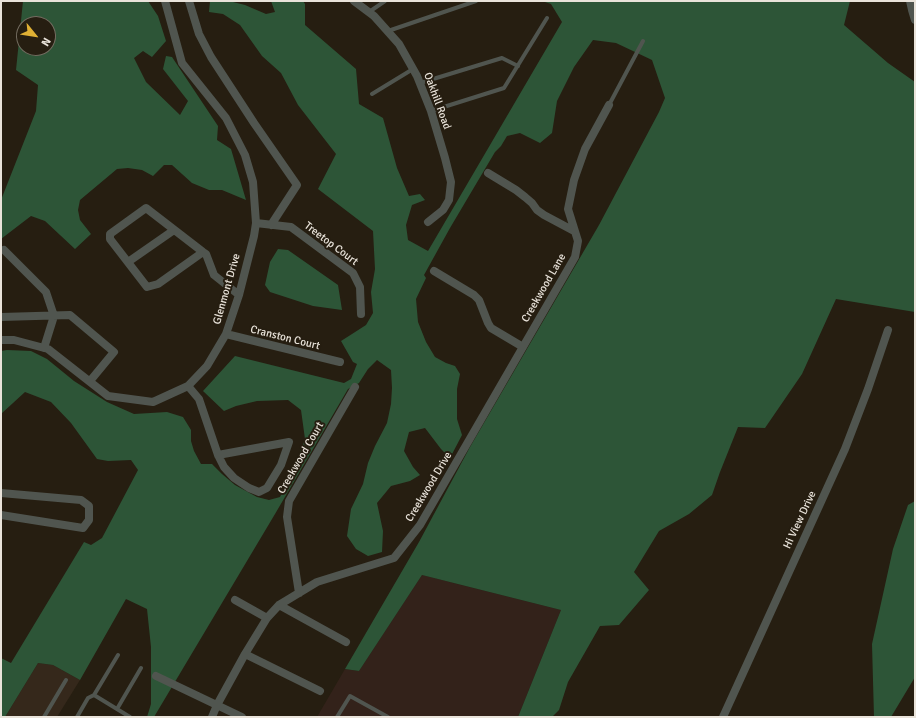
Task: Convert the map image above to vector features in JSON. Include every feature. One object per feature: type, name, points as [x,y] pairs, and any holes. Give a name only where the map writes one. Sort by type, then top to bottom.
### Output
[{"type":"street","name":"Glenmont Drive","points":[[1,340],[14,340],[48,349],[108,396],[153,402],[188,386],[207,366],[226,334],[239,295],[256,223],[253,182],[244,155],[226,118],[182,63],[165,1]]},
{"type":"street","points":[[189,1],[199,34],[211,57],[297,185],[271,225]]},
{"type":"street","name":"Oakhill Road","points":[[354,1],[374,16],[399,44],[414,69],[431,111],[451,182],[449,200],[443,210],[428,222]]},
{"type":"street","points":[[910,1],[915,20]]},
{"type":"street","name":"Creekwood Lane","points":[[523,347],[575,257],[578,241],[568,209],[574,180],[585,149],[609,105]]},
{"type":"street","points":[[488,173],[516,190],[544,215],[574,231]]},
{"type":"street","points":[[203,252],[158,284],[148,287],[110,239],[110,234],[146,208],[206,254],[214,275],[239,295]]},
{"type":"street","name":"Treetop Court","points":[[256,223],[291,227],[353,273],[360,287],[361,314]]},
{"type":"street","points":[[128,262],[174,230]]},
{"type":"street","points":[[4,250],[46,292],[54,316],[44,348]]},
{"type":"street","points":[[434,271],[474,295],[479,300],[491,328],[523,347]]},
{"type":"street","points":[[1,318],[70,315],[114,352],[90,381]]},
{"type":"street","name":"Hi View Drive","points":[[723,717],[845,449],[868,390],[888,330]]},
{"type":"street","name":"Cranston Court","points":[[226,334],[340,362]]},
{"type":"street","name":"Creekwood Drive","points":[[212,717],[217,704],[245,654],[267,618],[279,605],[317,582],[394,558],[420,525],[523,347]]},
{"type":"street","points":[[188,386],[199,399],[218,455],[224,467],[234,478],[249,488],[259,492],[267,488],[281,465],[289,442],[218,455]]},
{"type":"street","name":"Creekwood Court","points":[[299,593],[287,517],[288,501],[355,387]]},
{"type":"street","points":[[1,493],[81,500],[88,506],[89,520],[83,528],[1,515]]},
{"type":"street","points":[[235,600],[267,618]]},
{"type":"street","points":[[279,605],[346,642]]},
{"type":"street","points":[[245,654],[320,691]]},
{"type":"street","points":[[156,676],[242,717]]},
{"type":"lane","points":[[369,12],[385,1]]},
{"type":"lane","points":[[387,31],[476,1]]},
{"type":"lane","points":[[431,111],[504,88],[547,18]]},
{"type":"lane","points":[[609,105],[643,41]]},
{"type":"lane","points":[[420,83],[502,58],[518,66]]},
{"type":"lane","points":[[372,94],[414,69]]},
{"type":"lane","points":[[77,717],[88,698],[94,695],[118,655]]},
{"type":"lane","points":[[117,709],[141,668]]},
{"type":"lane","points":[[44,717],[66,680]]},
{"type":"lane","points":[[94,695],[130,717]]},
{"type":"lane","points":[[337,717],[350,696],[388,716]]},
{"type":"shaded area","points":[[422,575],[561,610],[518,717],[317,717],[345,669],[359,671]]},
{"type":"shaded area","points":[[38,663],[53,665],[80,680],[57,717],[5,717]]},
{"type":"green space","points":[[23,1],[148,1],[158,16],[166,41],[152,57],[143,51],[134,58],[146,82],[180,115],[188,101],[163,69],[166,56],[172,57],[218,126],[217,140],[231,149],[246,200],[222,190],[209,190],[192,183],[172,165],[164,165],[153,176],[142,170],[128,168],[117,169],[80,200],[78,210],[80,220],[91,234],[75,249],[45,221],[31,216],[1,239],[1,200],[36,111],[38,85],[16,70],[17,56],[56,56],[56,16],[21,16]]},
{"type":"green space","points":[[210,1],[229,1],[245,5],[266,14],[275,12],[271,1],[303,1],[305,4],[305,25],[356,69],[359,104],[383,118],[397,168],[409,196],[420,194],[425,200],[412,205],[406,225],[408,240],[428,251],[562,22],[551,4],[542,1],[850,1],[844,25],[888,63],[915,82],[915,312],[836,299],[802,374],[765,428],[738,427],[712,495],[689,514],[659,531],[634,572],[649,590],[619,625],[600,626],[568,682],[559,710],[552,717],[518,717],[561,610],[422,575],[359,671],[345,669],[419,542],[470,447],[599,225],[665,98],[652,60],[616,43],[593,40],[574,67],[557,101],[552,133],[540,143],[520,133],[507,136],[495,152],[424,275],[426,278],[416,299],[418,322],[426,342],[435,357],[455,366],[460,374],[457,389],[457,419],[462,435],[450,458],[425,428],[409,432],[404,451],[413,467],[420,475],[410,481],[391,486],[377,503],[383,531],[382,552],[368,556],[356,549],[347,536],[351,509],[363,484],[368,463],[375,446],[387,423],[391,404],[391,370],[377,360],[368,369],[359,383],[348,389],[154,717],[147,717],[151,704],[151,647],[147,609],[126,599],[80,680],[53,665],[38,663],[5,717],[1,717],[1,658],[11,663],[84,542],[91,545],[102,538],[138,470],[131,460],[108,461],[97,459],[71,423],[51,402],[25,392],[1,414],[1,351],[31,351],[47,359],[74,381],[107,402],[134,414],[167,412],[183,417],[191,430],[191,441],[194,451],[201,464],[212,464],[235,485],[257,497],[269,500],[280,497],[294,468],[305,439],[301,410],[288,400],[257,401],[236,406],[224,411],[203,391],[235,356],[344,383],[351,379],[357,364],[353,362],[341,341],[366,325],[373,313],[371,292],[375,269],[373,231],[318,189],[336,154],[298,105],[281,73],[262,56],[240,25],[223,14],[209,12]]},
{"type":"green space","points":[[278,249],[288,250],[338,285],[342,310],[313,306],[270,292],[265,285],[270,262]]},
{"type":"green space","points":[[915,501],[915,677],[891,717],[874,717],[872,644],[893,549],[908,505]]}]
